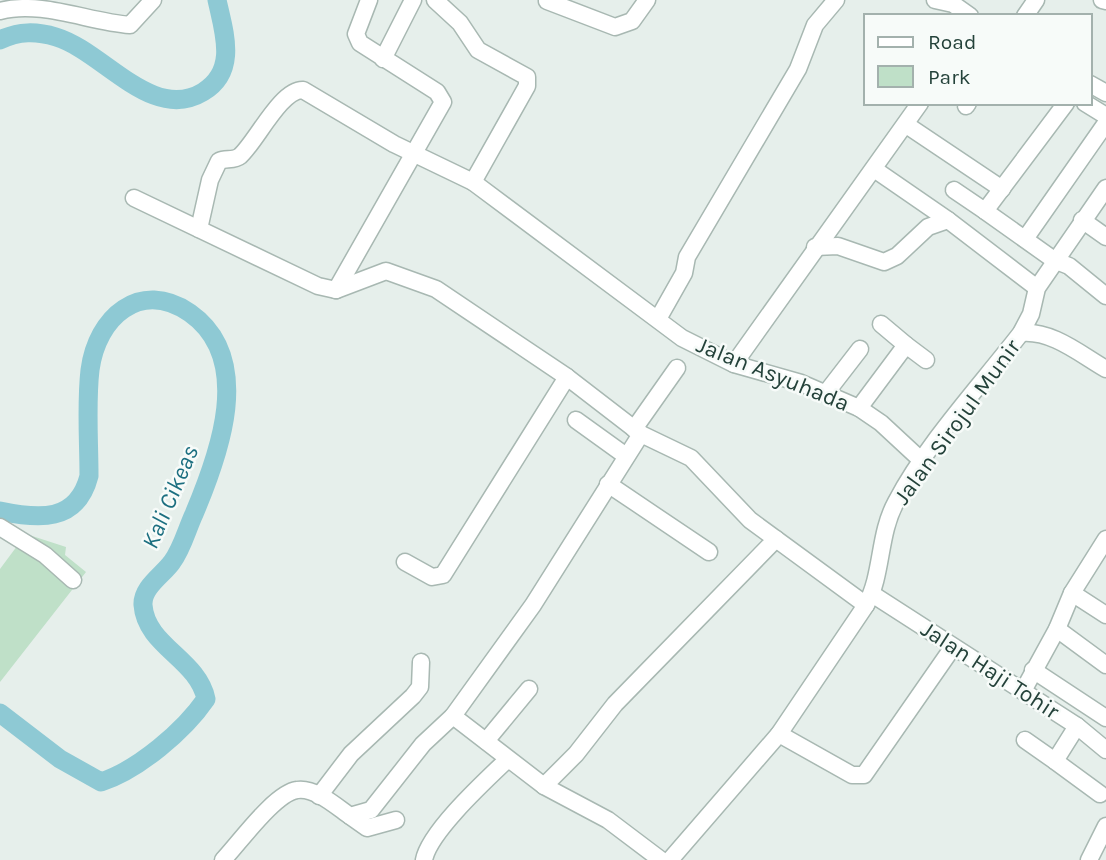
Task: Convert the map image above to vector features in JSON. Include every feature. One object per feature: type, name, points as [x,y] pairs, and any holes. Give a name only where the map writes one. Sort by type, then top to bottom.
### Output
[{"type":"street","points":[[47,0],[61,11]]},
{"type":"street","points":[[134,198],[299,279],[336,290],[443,102],[437,92],[360,43],[356,34],[369,0]]},
{"type":"street","points":[[383,59],[413,0]]},
{"type":"street","points":[[435,0],[460,23],[478,50],[527,77],[527,86],[473,182]]},
{"type":"street","points":[[547,1],[615,27],[632,21],[647,0]]},
{"type":"street","points":[[658,319],[684,273],[687,257],[798,69],[815,25],[836,0]]},
{"type":"street","points":[[935,0],[954,2],[968,14]]},
{"type":"street","points":[[0,11],[11,7],[61,11],[130,25],[148,2]]},
{"type":"street","name":"Jalan Asyuhada","points":[[199,229],[210,180],[219,161],[240,156],[281,104],[299,89],[415,155],[473,182],[682,338],[734,364],[826,393],[859,408],[881,423],[922,461]]},
{"type":"street","points":[[734,364],[919,105]]},
{"type":"street","points":[[985,211],[1065,105]]},
{"type":"street","points":[[1088,105],[1106,116]]},
{"type":"street","points":[[1025,239],[1106,123]]},
{"type":"street","points":[[911,128],[1002,189]]},
{"type":"street","points":[[874,169],[948,220],[1037,288]]},
{"type":"street","name":"Jalan Sirojul Munir","points":[[670,860],[779,734],[869,600],[882,536],[895,503],[922,461],[1021,333],[1031,314],[1037,288],[1106,188]]},
{"type":"street","points":[[954,190],[1054,260],[1069,266],[1106,296]]},
{"type":"street","points":[[815,247],[838,246],[884,262],[897,256],[928,226],[948,220]]},
{"type":"street","points":[[1082,220],[1106,237]]},
{"type":"street","name":"Jalan Haji Tohir","points":[[336,290],[386,271],[401,274],[436,289],[567,377],[638,431],[691,458],[750,520],[776,539],[869,600],[953,647],[1023,691],[1077,726],[1106,750]]},
{"type":"street","points":[[881,324],[926,360]]},
{"type":"street","points":[[1021,333],[1034,332],[1053,338],[1106,369]]},
{"type":"street","points":[[859,408],[906,345]]},
{"type":"street","points":[[826,393],[860,349]]},
{"type":"street","points":[[350,816],[371,810],[423,744],[453,716],[533,605],[626,456],[638,431],[677,368]]},
{"type":"street","points":[[405,562],[432,577],[443,575],[567,377]]},
{"type":"street","points":[[576,420],[626,456]]},
{"type":"street","points":[[608,484],[709,552]]},
{"type":"street","points":[[3,534],[45,555],[73,580]]},
{"type":"street","points":[[544,786],[576,754],[615,704],[776,539]]},
{"type":"street","points":[[1023,691],[1057,629],[1072,593],[1106,539]]},
{"type":"street","points":[[1072,593],[1106,613]]},
{"type":"street","points":[[1057,629],[1106,665]]},
{"type":"street","points":[[779,734],[852,775],[864,775],[953,647]]},
{"type":"street","points":[[319,796],[351,754],[420,687],[421,662]]},
{"type":"street","points":[[1033,670],[1106,718]]},
{"type":"street","points":[[486,741],[529,689]]},
{"type":"street","points":[[453,716],[544,786],[608,820],[661,860]]},
{"type":"street","points":[[1055,761],[1077,726]]},
{"type":"street","points":[[1025,740],[1100,794]]},
{"type":"street","points":[[424,860],[426,847],[475,791],[508,759]]},
{"type":"street","points":[[223,860],[281,796],[299,789],[319,796],[368,828],[396,820]]},
{"type":"street","points":[[1091,859],[1106,826]]},
{"type":"green space","points":[[26,534],[66,547],[65,555],[86,572],[0,682],[0,569]]},
{"type":"waterway","name":"Kali Cikeas","points":[[0,40],[28,33],[56,37],[74,45],[146,92],[165,98],[184,99],[203,92],[214,83],[225,62],[225,38],[217,0]]},
{"type":"waterway","name":"Kali Cikeas","points":[[0,511],[28,516],[54,514],[66,510],[83,491],[89,476],[88,409],[94,351],[102,334],[124,309],[138,302],[154,300],[172,304],[190,313],[210,332],[222,356],[226,381],[226,409],[221,437],[182,545],[176,557],[149,587],[143,605],[146,619],[153,631],[193,673],[206,699],[186,724],[159,748],[130,768],[101,782],[60,759],[0,713]]}]
